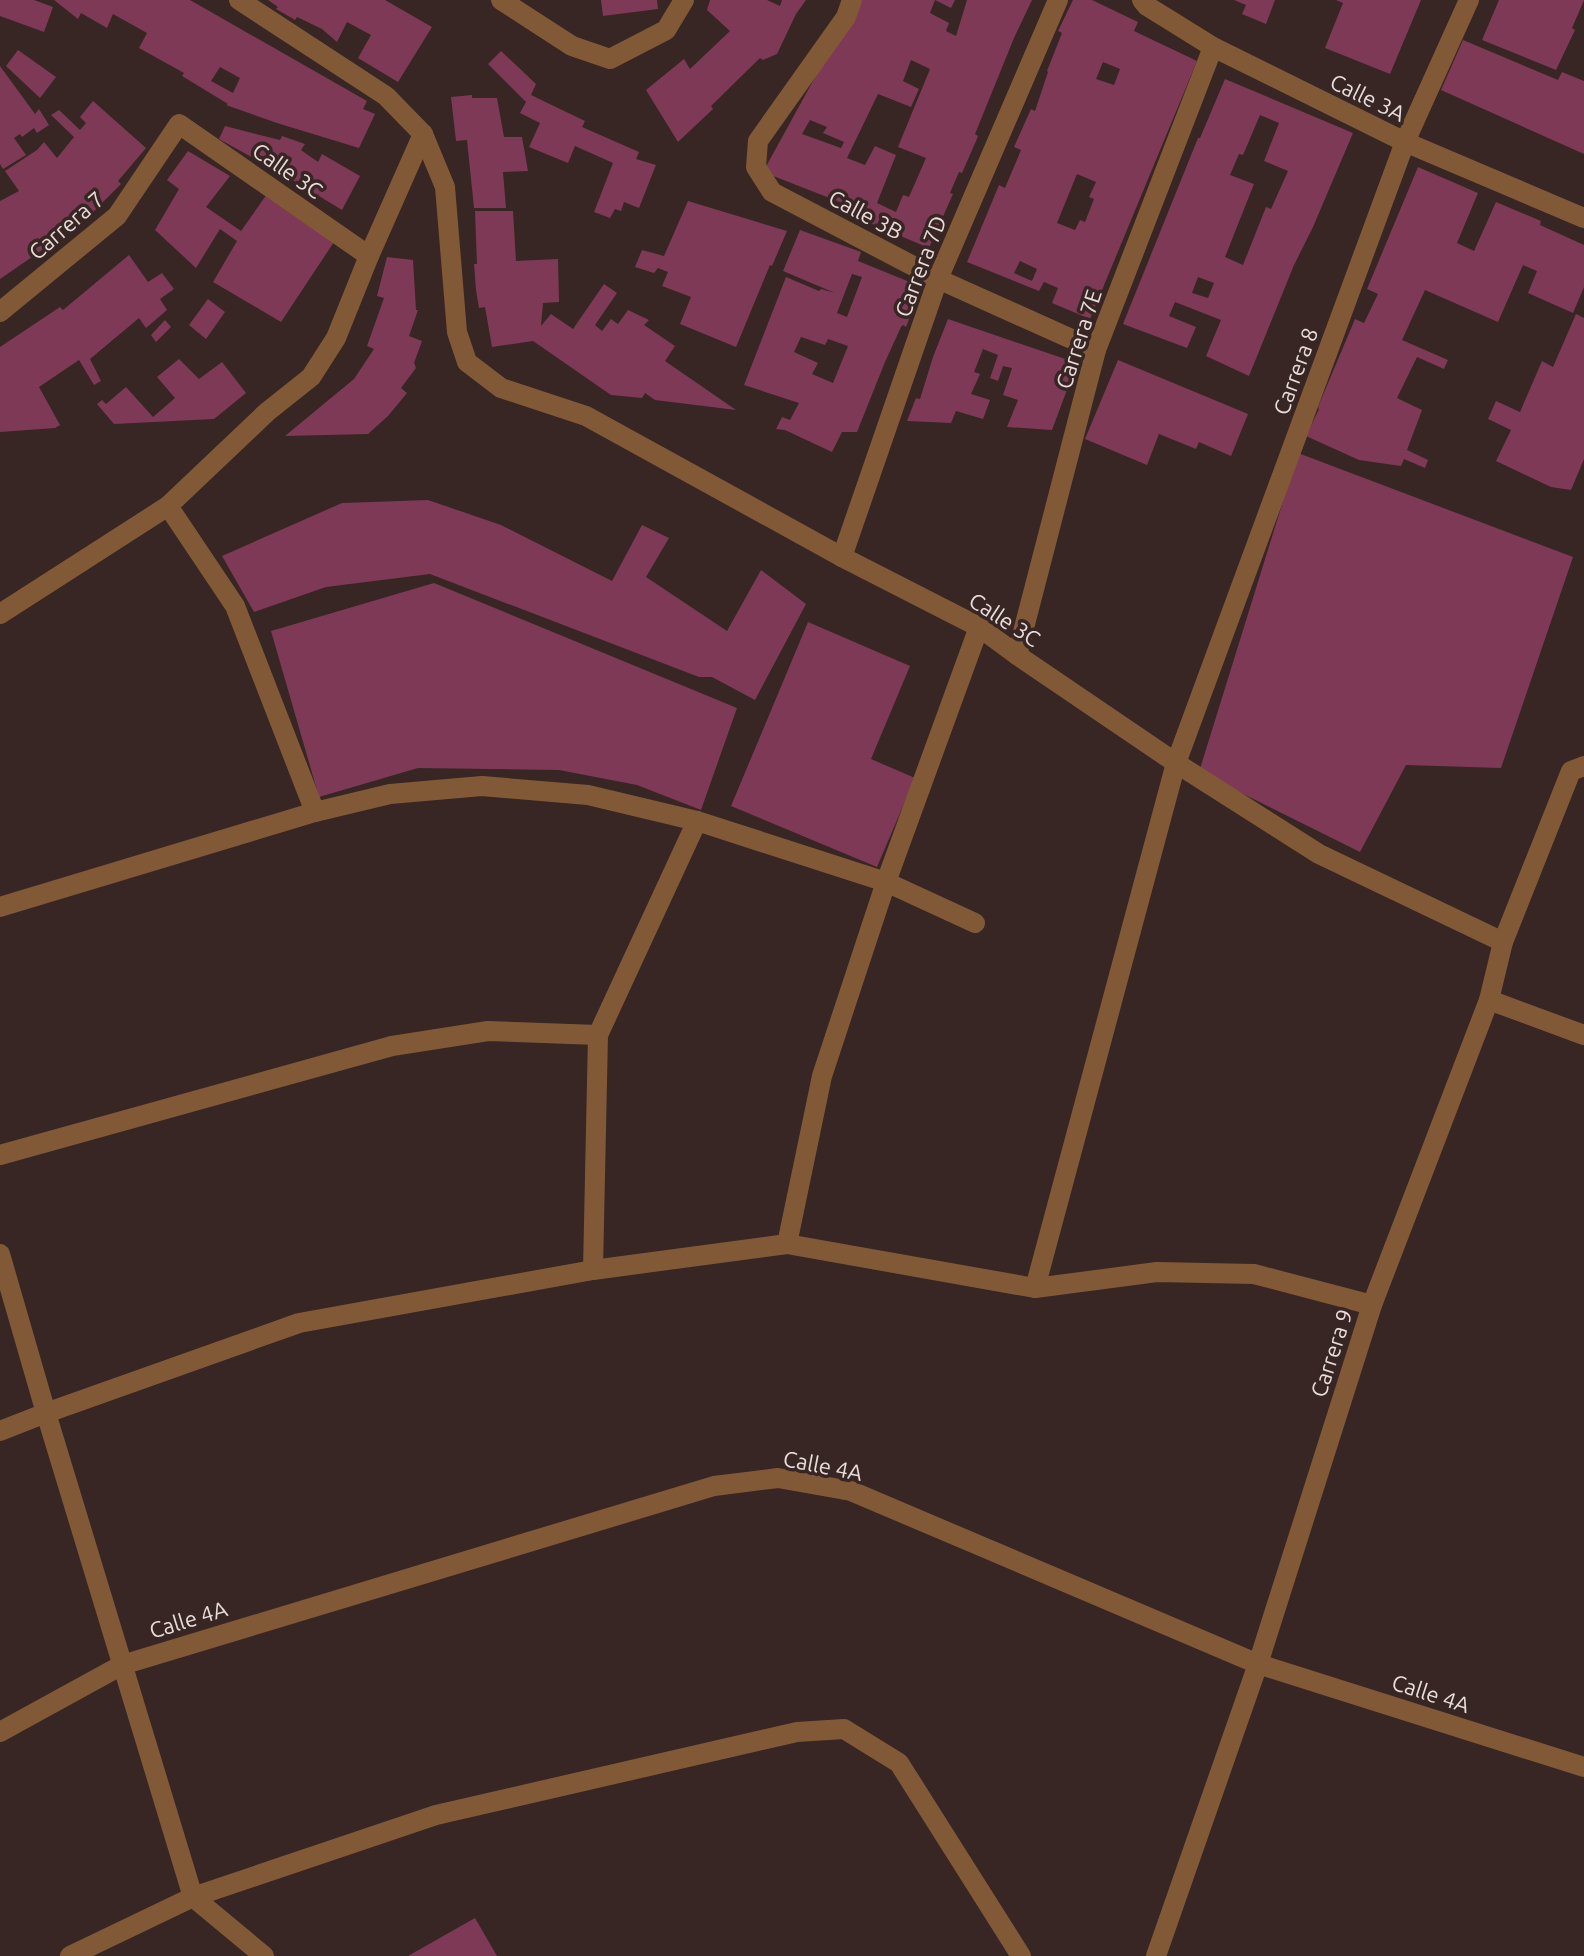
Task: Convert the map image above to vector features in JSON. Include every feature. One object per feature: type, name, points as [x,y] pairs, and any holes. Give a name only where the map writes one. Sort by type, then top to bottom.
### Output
[{"type":"street","points":[[0,614],[168,506],[267,412],[311,377],[336,338],[423,134],[386,96],[239,0]]},
{"type":"street","points":[[501,0],[572,46],[610,59],[666,30],[684,0]]},
{"type":"street","name":"Calle 3B","points":[[852,0],[846,17],[758,141],[756,167],[772,192],[938,279],[1096,350]]},
{"type":"street","name":"Carrera 7D","points":[[842,557],[938,279],[1058,0]]},
{"type":"street","name":"Calle 3A","points":[[1142,0],[1213,47],[1405,142],[1584,218]]},
{"type":"street","name":"Carrera 8","points":[[1035,1288],[1176,763],[1405,142],[1469,0]]},
{"type":"street","name":"Carrera 7E","points":[[1017,655],[1096,350],[1213,47]]},
{"type":"street","name":"Calle 3C","points":[[179,124],[369,256]]},
{"type":"street","name":"Carrera 7","points":[[0,312],[117,216],[179,124]]},
{"type":"street","name":"Calle 3C","points":[[423,134],[445,187],[457,332],[467,362],[501,388],[586,416],[842,557],[979,627],[1176,763],[1319,854],[1503,942]]},
{"type":"street","points":[[168,506],[235,606],[315,812]]},
{"type":"street","points":[[787,1244],[822,1076],[886,882],[979,627]]},
{"type":"street","name":"Carrera 9","points":[[1156,1956],[1258,1664],[1372,1305],[1489,1000],[1503,942],[1577,768]]},
{"type":"street","points":[[0,907],[315,812],[390,794],[482,786],[588,795],[697,821],[886,882],[975,923]]},
{"type":"street","points":[[593,1270],[598,1035],[697,821]]},
{"type":"street","points":[[1489,1000],[1584,1035]]},
{"type":"street","points":[[0,1155],[392,1046],[488,1031],[598,1035]]},
{"type":"street","points":[[0,1431],[299,1323],[593,1270],[787,1244],[1035,1288],[1157,1272],[1254,1274],[1372,1305]]},
{"type":"street","points":[[0,1254],[193,1897],[264,1956]]},
{"type":"street","name":"Calle 4A","points":[[0,1732],[122,1665],[714,1486],[778,1478],[851,1491],[1258,1664],[1584,1767]]},
{"type":"street","points":[[70,1956],[193,1897],[436,1815],[797,1732],[844,1729],[899,1763],[1021,1956]]},
{"type":"building","points":[[0,0],[34,0],[53,7],[44,32],[0,16]]},
{"type":"building","points":[[54,0],[190,0],[367,101],[363,109],[375,114],[359,148],[277,123],[226,105],[182,76],[184,73],[139,48],[147,33],[113,14],[107,28],[81,13],[78,19]],"holes":[[[220,67],[240,78],[233,93],[211,81]]]},
{"type":"building","points":[[268,0],[385,0],[432,27],[398,82],[358,58],[371,35],[347,22],[337,42],[322,29],[297,17],[295,20],[276,9],[278,7]]},
{"type":"building","points":[[601,0],[657,0],[658,9],[603,16]]},
{"type":"building","points":[[710,0],[767,0],[780,6],[782,0],[806,0],[777,54],[763,60],[760,58],[678,142],[646,90],[684,59],[690,69],[730,31],[707,10]]},
{"type":"building","points":[[862,0],[935,0],[930,13],[949,23],[946,31],[956,36],[967,0],[1032,0],[929,248],[870,223],[873,215],[763,172]],"holes":[[[911,60],[930,69],[898,147],[926,158],[909,197],[903,195],[896,212],[877,203],[896,155],[875,146],[865,165],[847,158],[878,94],[911,107],[919,89],[903,81]],[[810,120],[827,127],[823,133],[844,142],[841,148],[802,134]]]},
{"type":"building","points":[[935,0],[955,0],[951,8]]},
{"type":"building","points":[[1073,0],[1092,0],[1138,22],[1134,31],[1197,61],[1090,319],[1052,303],[1058,288],[1044,282],[1039,291],[967,262],[999,185],[1005,188],[1021,150],[1014,147],[1031,109],[1035,111],[1062,33],[1058,31]],"holes":[[[1103,62],[1120,69],[1114,85],[1096,79]],[[1077,174],[1096,182],[1089,197],[1094,199],[1085,222],[1080,220],[1075,230],[1057,223]],[[1020,261],[1037,269],[1032,281],[1014,273]]]},
{"type":"building","points":[[1234,0],[1275,0],[1266,24],[1242,14],[1246,5]]},
{"type":"building","points":[[1336,0],[1421,0],[1390,74],[1325,48],[1343,3]]},
{"type":"building","points":[[1499,0],[1584,0],[1572,28],[1575,30],[1556,70],[1482,40]]},
{"type":"building","points":[[1463,40],[1558,80],[1562,72],[1584,81],[1584,154],[1441,90]]},
{"type":"building","points":[[18,50],[56,77],[40,98],[6,66]]},
{"type":"building","points":[[501,51],[536,84],[531,95],[585,121],[582,127],[639,152],[636,159],[656,165],[639,208],[624,202],[621,211],[615,209],[610,218],[594,212],[613,163],[575,146],[568,163],[529,147],[540,123],[520,113],[526,102],[488,64]]},
{"type":"building","points":[[0,66],[35,114],[39,109],[49,125],[37,133],[34,128],[22,137],[20,134],[14,138],[26,155],[3,169],[0,164]]},
{"type":"building","points":[[1225,79],[1353,133],[1249,376],[1206,356],[1221,320],[1175,302],[1169,316],[1196,327],[1187,348],[1123,324]],"holes":[[[1260,115],[1279,123],[1264,161],[1288,171],[1271,209],[1266,207],[1243,265],[1225,257],[1254,184],[1230,175],[1239,154],[1243,155]],[[1198,277],[1214,283],[1208,298],[1192,293]]]},
{"type":"building","points":[[472,95],[472,98],[497,98],[504,137],[522,137],[528,171],[503,172],[506,208],[474,208],[467,140],[456,141],[451,97]]},
{"type":"building","points":[[93,101],[146,148],[118,181],[121,184],[93,215],[0,279],[0,201],[19,191],[5,171],[44,142],[57,158],[74,137],[51,115],[59,110],[80,130],[86,123],[80,117]]},
{"type":"building","points":[[225,126],[280,140],[282,136],[305,144],[301,150],[318,162],[322,154],[360,176],[342,210],[219,139]]},
{"type":"building","points":[[188,151],[230,176],[206,207],[241,231],[267,194],[334,242],[281,322],[213,282],[237,241],[220,229],[196,268],[155,230],[179,189],[167,180]]},
{"type":"building","points":[[1418,167],[1478,193],[1457,243],[1474,251],[1496,202],[1541,221],[1540,225],[1584,245],[1584,287],[1573,313],[1528,293],[1537,271],[1523,265],[1498,322],[1425,290],[1402,340],[1448,360],[1444,369],[1417,357],[1397,398],[1422,410],[1407,450],[1428,460],[1425,468],[1404,459],[1401,466],[1359,460],[1306,436],[1355,319],[1364,323],[1378,294],[1367,289]]},
{"type":"building","points":[[688,201],[787,231],[736,347],[680,324],[691,297],[662,286],[668,272],[658,268],[654,273],[635,267],[642,250],[664,256]]},
{"type":"building","points":[[475,211],[513,211],[516,261],[558,259],[559,302],[543,303],[541,326],[551,314],[573,329],[604,284],[617,293],[595,325],[602,331],[611,319],[618,324],[628,310],[649,320],[644,325],[675,346],[665,361],[736,410],[655,400],[645,393],[642,398],[611,395],[533,341],[492,347],[485,307],[479,308],[476,290]]},
{"type":"building","points":[[800,230],[861,252],[858,261],[922,287],[906,327],[901,327],[885,362],[857,432],[842,432],[832,452],[785,430],[776,429],[782,417],[790,420],[799,403],[744,385],[786,277],[819,291],[835,293],[783,271]],"holes":[[[852,274],[862,277],[847,317],[837,313]],[[801,337],[825,345],[828,339],[848,346],[833,383],[812,374],[818,363],[794,352]]]},
{"type":"building","points":[[129,255],[148,282],[162,273],[174,289],[160,299],[167,310],[146,328],[139,318],[90,359],[101,381],[94,385],[79,360],[39,387],[60,425],[55,428],[0,432],[0,347],[60,307],[63,310]]},
{"type":"building","points":[[387,257],[413,260],[418,310],[409,336],[422,341],[414,363],[416,368],[401,388],[407,393],[368,434],[285,436],[354,379],[374,349],[367,346],[384,298],[377,296]]},
{"type":"building","points":[[208,299],[225,312],[206,339],[189,325]]},
{"type":"building","points":[[1576,314],[1584,318],[1584,459],[1571,490],[1551,487],[1496,461],[1511,430],[1488,419],[1496,401],[1520,412],[1542,361],[1553,367]]},
{"type":"building","points":[[948,319],[1077,363],[1052,430],[1007,427],[1018,400],[1003,395],[1012,368],[1003,366],[998,381],[990,378],[998,355],[983,349],[974,372],[980,374],[971,394],[990,400],[983,419],[956,411],[951,423],[907,421],[916,398],[920,399]]},
{"type":"building","points":[[165,320],[171,327],[156,342],[151,335]]},
{"type":"building","points":[[179,359],[199,379],[222,362],[246,393],[214,419],[114,424],[97,404],[102,400],[106,404],[126,387],[153,417],[175,398],[157,377]]},
{"type":"building","points":[[1118,360],[1248,414],[1231,456],[1199,442],[1196,449],[1159,434],[1147,465],[1085,439]]},
{"type":"building","points":[[1298,453],[1573,557],[1501,768],[1406,765],[1360,852],[1199,772]]},
{"type":"building","points":[[428,500],[501,525],[612,581],[642,525],[669,538],[646,577],[727,631],[761,570],[806,604],[755,700],[712,677],[699,677],[430,574],[326,587],[254,612],[222,556],[342,503]]},
{"type":"building","points":[[434,583],[737,708],[701,810],[637,785],[559,770],[418,768],[319,797],[271,631]]},
{"type":"building","points":[[808,622],[910,666],[871,759],[915,778],[877,867],[731,806]]},
{"type":"building","points":[[475,1918],[497,1956],[408,1956]]}]
